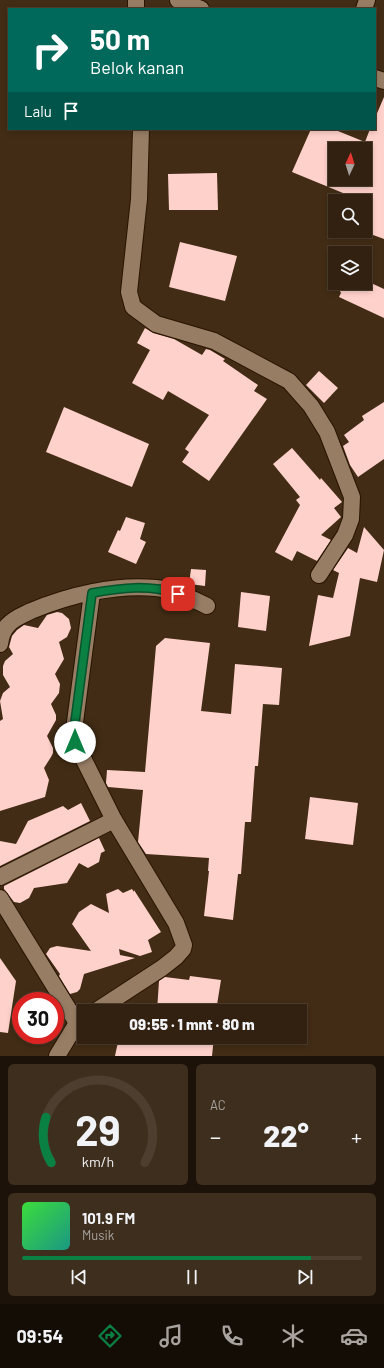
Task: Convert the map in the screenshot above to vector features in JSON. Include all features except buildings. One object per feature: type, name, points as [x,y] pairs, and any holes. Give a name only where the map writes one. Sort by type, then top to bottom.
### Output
[{"type":"street","points":[[178,0],[198,8]]},
{"type":"street","points":[[141,130],[139,199],[130,292],[133,307],[156,324],[214,341],[289,381],[311,406],[327,432],[352,497],[351,519],[345,535],[320,575]]},
{"type":"street","points":[[0,644],[8,624],[16,618],[50,604],[92,593],[118,589],[156,588],[188,597],[207,606]]},
{"type":"street","points":[[92,593],[75,722],[75,742],[114,820],[176,923],[184,945],[183,949],[162,968],[107,1004]]},
{"type":"street","points":[[0,877],[114,820]]},
{"type":"street","points":[[0,898],[77,1015]]},
{"type":"street","points":[[57,1056],[77,1027]]},
{"type":"route","points":[[75,742],[75,722],[92,593],[118,589],[156,588],[168,590],[178,594]]}]
